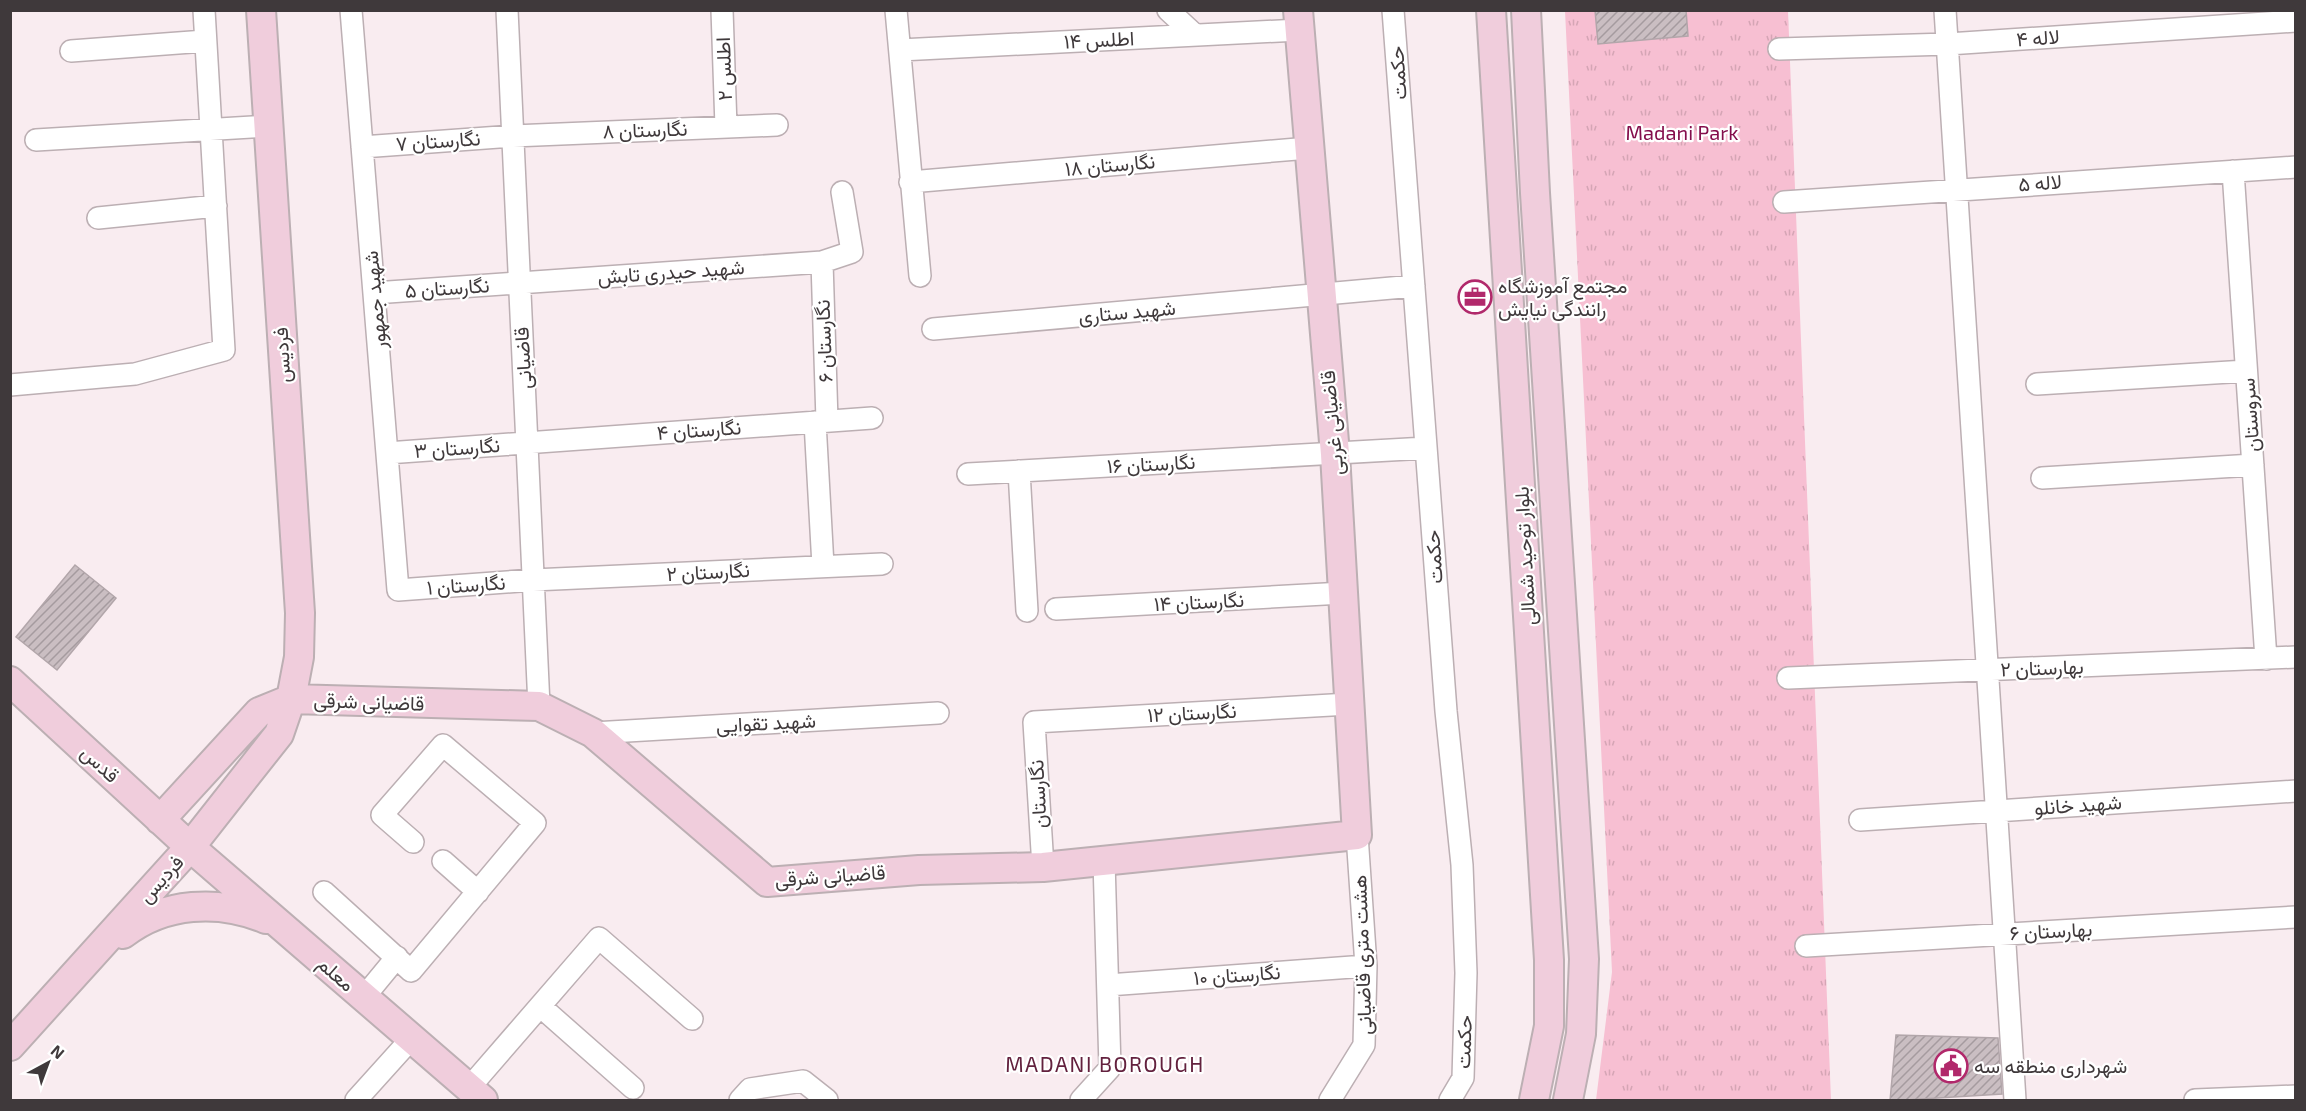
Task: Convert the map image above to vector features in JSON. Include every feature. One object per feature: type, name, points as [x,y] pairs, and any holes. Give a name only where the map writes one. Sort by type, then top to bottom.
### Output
[{"type":"street","points":[[10,385],[135,374],[224,350],[209,129],[204,10]]},
{"type":"street","name":"فردیس","points":[[10,1046],[190,847],[279,734],[291,699],[298,657],[300,613],[261,10]]},
{"type":"street","name":"شهید جمهور","points":[[351,10],[398,590]]},
{"type":"street","name":"قاضیانی","points":[[507,10],[539,706]]},
{"type":"street","name":"اطلس ۲","points":[[722,10],[726,127]]},
{"type":"street","points":[[896,10],[920,276]]},
{"type":"street","points":[[1168,10],[1196,35]]},
{"type":"street","name":"حکمت","points":[[1393,10],[1446,711],[1462,865],[1466,973],[1463,1078],[1450,1101]]},
{"type":"street","name":"بلوار توحید شمالی","points":[[1491,10],[1549,960],[1549,1026],[1534,1101]]},
{"type":"street","name":"بلوار توحید شمالی","points":[[1526,10],[1534,193],[1584,958],[1581,1034],[1568,1101]]},
{"type":"street","points":[[1946,10],[2015,1101]]},
{"type":"street","name":"اطلس ۱۴","points":[[900,50],[1196,35],[1298,20]]},
{"type":"street","name":"قاضیانی غربی","points":[[1298,20],[1335,454],[1357,836]]},
{"type":"street","name":"لاله ۴","points":[[1779,49],[1947,44],[2295,21]]},
{"type":"street","points":[[71,51],[205,41]]},
{"type":"street","name":"نگارستان ۸","points":[[513,136],[777,125]]},
{"type":"street","points":[[36,140],[268,126]]},
{"type":"street","name":"نگارستان ۷","points":[[362,147],[513,136]]},
{"type":"street","name":"نگارستان ۱۸","points":[[910,182],[1309,148]]},
{"type":"street","name":"لاله ۵","points":[[1784,202],[2295,167]]},
{"type":"street","name":"سروستان","points":[[2233,171],[2266,659]]},
{"type":"street","name":"شهید حیدری تابش","points":[[520,282],[822,262],[852,252],[842,192]]},
{"type":"street","points":[[98,218],[216,206]]},
{"type":"street","name":"نگارستان ۶","points":[[822,262],[823,566]]},
{"type":"street","name":"نگارستان ۵","points":[[374,293],[520,282]]},
{"type":"street","name":"شهید ستاری","points":[[933,329],[1414,286]]},
{"type":"street","points":[[2037,384],[2247,371]]},
{"type":"street","name":"نگارستان ۴","points":[[527,442],[872,418]]},
{"type":"street","name":"نگارستان ۳","points":[[387,453],[527,442]]},
{"type":"street","name":"نگارستان ۱۶","points":[[968,474],[1426,448]]},
{"type":"street","points":[[2042,478],[2253,465]]},
{"type":"street","points":[[1019,471],[1027,611]]},
{"type":"street","name":"نگارستان ۲","points":[[533,580],[882,564]]},
{"type":"street","name":"نگارستان ۱","points":[[398,590],[533,580]]},
{"type":"street","name":"نگارستان ۱۴","points":[[1056,609],[1343,594]]},
{"type":"street","name":"بهارستان ۲","points":[[1788,678],[2295,657]]},
{"type":"street","name":"قدس","points":[[10,681],[190,847]]},
{"type":"street","points":[[160,820],[259,712],[291,699]]},
{"type":"street","name":"قاضیانی شرقی","points":[[291,699],[539,706],[593,733],[767,882],[919,870],[1042,867],[1357,836]]},
{"type":"street","name":"نگارستان ۱۲","points":[[1034,722],[1349,704]]},
{"type":"street","name":"شهید تقوایی","points":[[593,733],[938,713]]},
{"type":"street","name":"نگارستان","points":[[1034,722],[1042,867]]},
{"type":"street","points":[[324,892],[411,971],[536,823],[443,745],[382,815],[412,842]]},
{"type":"street","name":"شهید خانلو","points":[[1860,820],[2295,791]]},
{"type":"street","name":"هشت متری قاضیانی","points":[[1329,1101],[1364,1045],[1366,966],[1357,836]]},
{"type":"street","name":"معلم","points":[[190,847],[476,1094]]},
{"type":"street","points":[[443,861],[478,892]]},
{"type":"street","points":[[1082,1101],[1110,1068],[1104,861]]},
{"type":"street","points":[[104,942],[111,943],[140,920],[181,908],[226,907],[263,918],[283,928]]},
{"type":"street","name":"بهارستان ۶","points":[[1806,946],[2295,917]]},
{"type":"street","points":[[476,1094],[540,1006],[599,938],[692,1019]]},
{"type":"street","points":[[364,997],[397,957]]},
{"type":"street","name":"نگارستان ۱۰","points":[[1108,985],[1366,966]]},
{"type":"street","points":[[540,1006],[633,1088]]},
{"type":"street","points":[[356,1101],[411,1039]]},
{"type":"street","points":[[740,1101],[750,1089],[803,1081],[827,1101]]},
{"type":"street","points":[[2195,1101],[2295,1096]]},
{"type":"green space","name":"Madani Park","points":[[1565,11],[1788,11],[1831,1100],[1596,1100],[1612,972]]},
{"type":"building","points":[[1595,10],[1686,10],[1688,36],[1598,44]]},
{"type":"building","points":[[75,565],[116,598],[57,670],[16,637]]},
{"type":"building","name":"شهرداری منطقه سه","points":[[1896,1035],[1998,1038],[2002,1094],[1890,1101]]},
{"type":"place","name":"مجتمع آموزشگاه رانندگی نیایش","points":[[1475,297]]},
{"type":"place","name":"شهرداری منطقه سه","points":[[1951,1066]]},
{"type":"district","name":"MADANI BOROUGH","points":[[1105,1065]]}]
